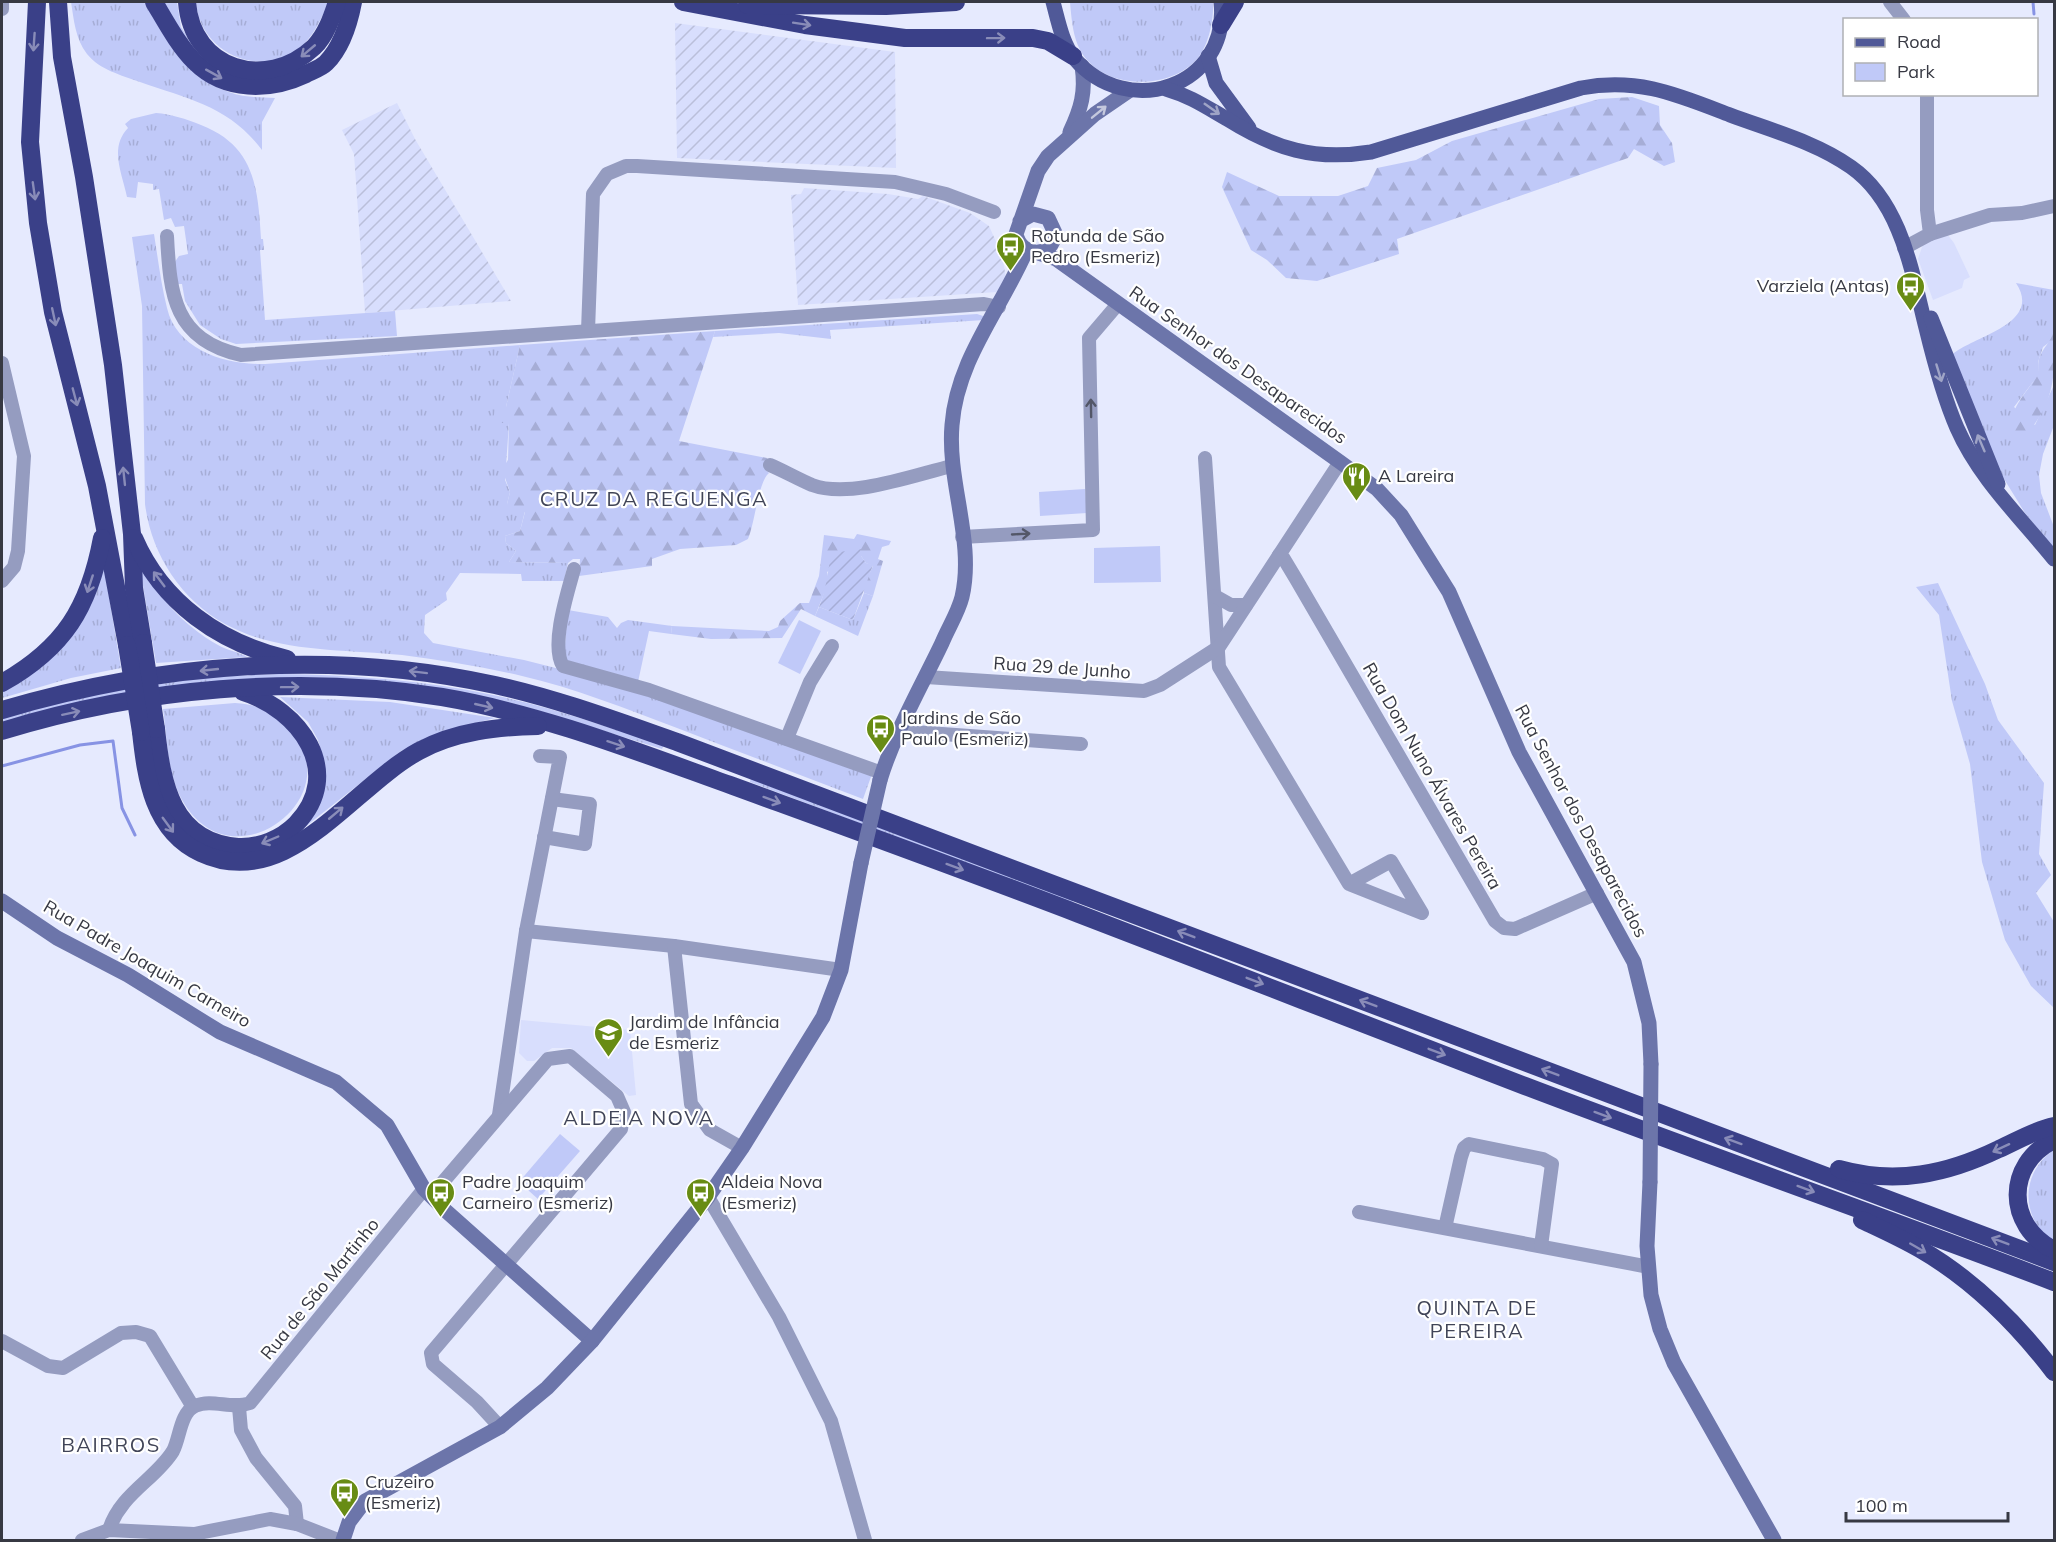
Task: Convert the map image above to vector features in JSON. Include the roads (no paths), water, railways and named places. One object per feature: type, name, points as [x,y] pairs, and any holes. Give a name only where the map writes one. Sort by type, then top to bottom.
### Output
[{"type":"highway","points":[[37,2],[30,117],[32,182],[51,304],[95,478],[104,528],[135,644],[148,731],[151,790],[168,826],[197,851],[215,859],[240,862],[269,858],[296,845],[382,775],[431,745],[490,729],[560,727]]},
{"type":"highway","points":[[58,2],[62,57],[109,339],[132,534],[135,644]]},
{"type":"highway","points":[[154,2],[173,34],[196,63],[231,83],[251,87],[290,81],[324,65],[344,36],[353,2]]},
{"type":"highway","points":[[187,2],[188,16],[195,35],[208,53],[234,66],[269,70],[296,61],[315,45],[329,24],[337,2]]},
{"type":"highway","points":[[682,2],[805,25],[905,38],[1033,38],[1048,41],[1077,61]]},
{"type":"highway","points":[[697,2],[813,7],[956,2]]},
{"type":"highway","points":[[1221,25],[1235,2]]},
{"type":"highway","points":[[2,683],[49,651],[74,620],[91,584],[104,528]]},
{"type":"highway","points":[[132,534],[148,564],[170,594],[203,624],[247,647],[309,664]]},
{"type":"highway","points":[[2,710],[71,691],[157,675],[229,667],[309,664],[397,669],[468,680],[537,695],[598,714],[2055,1262]]},
{"type":"highway","points":[[2,730],[123,703],[232,690],[312,687],[400,692],[467,702],[560,727],[672,763],[949,865],[1529,1088],[1833,1198],[2055,1282]]},
{"type":"highway","points":[[148,731],[167,792],[178,814],[188,826],[211,841],[231,846],[254,846],[278,837],[297,823],[312,796],[316,777],[312,750],[297,724],[280,710],[261,698],[232,690]]},
{"type":"highway","points":[[1788,1161],[1813,1162],[1880,1178],[1907,1178],[1961,1166],[2055,1126]]},
{"type":"highway","points":[[2055,1140],[2030,1158],[2021,1176],[2018,1194],[2020,1214],[2030,1233],[2039,1242],[2055,1250]]},
{"type":"highway","points":[[1833,1198],[1838,1208],[1920,1249],[1956,1274],[2030,1341],[2055,1372]]},
{"type":"main road","points":[[1053,2],[1059,23],[1077,61],[1106,84],[1130,90],[1166,89],[1202,102],[1226,119],[1255,134],[1282,147],[1303,153],[1353,155],[1371,152],[1581,88],[1603,84],[1638,84],[1699,103],[1839,159],[1863,176],[1878,193],[1904,248],[1920,296],[1928,339],[1957,427],[1980,470],[2055,559]]},
{"type":"main road","points":[[1166,89],[1192,75],[1208,56],[1221,25],[1221,2]]},
{"type":"main road","points":[[1208,56],[1216,84],[1233,110],[1255,134]]},
{"type":"street","points":[[2,2],[2,9]]},
{"type":"street","points":[[1890,2],[1902,18]]},
{"type":"street","points":[[1069,136],[1083,105],[1085,85],[1077,61]]},
{"type":"street","points":[[1032,252],[1017,241],[1016,234],[1038,171],[1048,156],[1069,136],[1130,90]]},
{"type":"street","points":[[1927,96],[1927,210],[1930,234]]},
{"type":"street","points":[[588,331],[591,204],[599,182],[616,169],[637,166],[895,182],[946,194],[994,212]]},
{"type":"street","points":[[343,1540],[349,1522],[365,1501],[500,1427],[547,1388],[592,1341],[708,1197],[742,1148],[823,1017],[841,970],[861,863],[881,777],[962,600],[966,579],[952,465],[952,424],[964,368],[980,334],[1032,252],[1051,245],[1054,238],[1054,228],[1032,187]]},
{"type":"street","points":[[1904,248],[1930,234],[1990,215],[2022,213],[2055,206]]},
{"type":"street","points":[[1020,221],[1034,214],[1048,218]]},
{"type":"street","points":[[166,236],[171,291],[183,319],[206,342],[227,352],[241,355],[984,304],[999,307]]},
{"type":"street","name":"Rua Senhor dos Desaparecidos","points":[[1054,238],[1077,277]]},
{"type":"street","name":"Rua Senhor dos Desaparecidos","points":[[1032,252],[1056,260],[1377,489],[1401,515],[1449,592],[1518,752],[1597,893],[1640,978],[1649,1023],[1651,1064],[1647,1246],[1651,1295],[1660,1329],[1674,1363],[1774,1540]]},
{"type":"street","points":[[962,537],[1093,530],[1089,338],[1118,304]]},
{"type":"street","points":[[2,363],[24,456],[18,550],[14,567],[2,581]]},
{"type":"street","points":[[1204,458],[1219,667],[1349,884],[1422,913],[1391,861],[1349,884]]},
{"type":"street","points":[[1219,647],[1340,462]]},
{"type":"street","points":[[770,465],[812,485],[829,489],[876,484],[952,465]]},
{"type":"street","name":"Rua Dom Nuno Álvares Pereira","points":[[1279,555],[1296,579],[1495,921],[1504,928],[1515,929],[1597,893]]},
{"type":"street","points":[[574,569],[561,625],[560,656],[563,666],[649,690],[787,738],[881,777]]},
{"type":"street","points":[[1215,596],[1232,605],[1246,605]]},
{"type":"street","points":[[787,738],[810,682],[832,646]]},
{"type":"street","name":"Rua 29 de Junho","points":[[926,677],[1144,691],[1160,684],[1219,647]]},
{"type":"street","points":[[901,731],[1081,744]]},
{"type":"street","points":[[499,1115],[526,932],[560,757],[540,756]]},
{"type":"street","points":[[544,837],[585,844],[590,804],[552,799]]},
{"type":"street","name":"Rua Padre Joaquim Carneiro","points":[[2,901],[57,938],[128,975],[220,1032],[336,1082],[387,1125],[428,1193],[592,1341]]},
{"type":"street","points":[[526,932],[674,946],[841,970]]},
{"type":"street","points":[[674,946],[691,1104],[711,1130],[742,1148]]},
{"type":"street","name":"Rua de São Martinho","points":[[239,1407],[250,1403],[428,1193],[548,1059],[570,1056],[617,1096],[624,1112],[621,1129],[430,1357],[433,1364],[477,1402],[500,1427]]},
{"type":"street","points":[[1445,1228],[1464,1148],[1469,1144],[1480,1146],[1543,1159],[1552,1164],[1541,1246]]},
{"type":"street","points":[[708,1197],[779,1317],[831,1421],[865,1540]]},
{"type":"street","points":[[1359,1212],[1649,1267]]},
{"type":"street","points":[[2,1341],[48,1366],[63,1368],[121,1333],[136,1332],[150,1336],[193,1407]]},
{"type":"street","points":[[109,1530],[114,1515],[173,1452],[186,1415],[193,1407],[206,1403],[239,1407],[241,1430],[256,1458],[295,1506],[297,1524]]},
{"type":"street","points":[[82,1540],[109,1530],[194,1534],[270,1519],[297,1524],[338,1540]]},
{"type":"waterway","points":[[2033,2],[2034,14]]},
{"type":"waterway","points":[[2,766],[80,745],[113,741],[122,808],[135,835]]},
{"type":"place","name":"Rotunda de São Pedro (Esmeriz)","points":[[1010,272]]},
{"type":"place","name":"Varziela (Antas)","points":[[1911,312]]},
{"type":"place","name":"A Lareira","points":[[1357,502]]},
{"type":"place","name":"Jardins de São Paulo (Esmeriz)","points":[[880,754]]},
{"type":"place","name":"Jardim de Infância de Esmeriz","points":[[608,1058]]},
{"type":"place","name":"Padre Joaquim Carneiro (Esmeriz)","points":[[441,1218]]},
{"type":"place","name":"Aldeia Nova (Esmeriz)","points":[[700,1218]]},
{"type":"place","name":"Cruzeiro (Esmeriz)","points":[[344,1518]]},
{"type":"district","name":"CRUZ DA REGUENGA","points":[[654,499]]},
{"type":"district","name":"ALDEIA NOVA","points":[[639,1118]]},
{"type":"district","name":"QUINTA DE PEREIRA","points":[[1477,1320]]},
{"type":"district","name":"BAIRROS","points":[[111,1445]]}]
